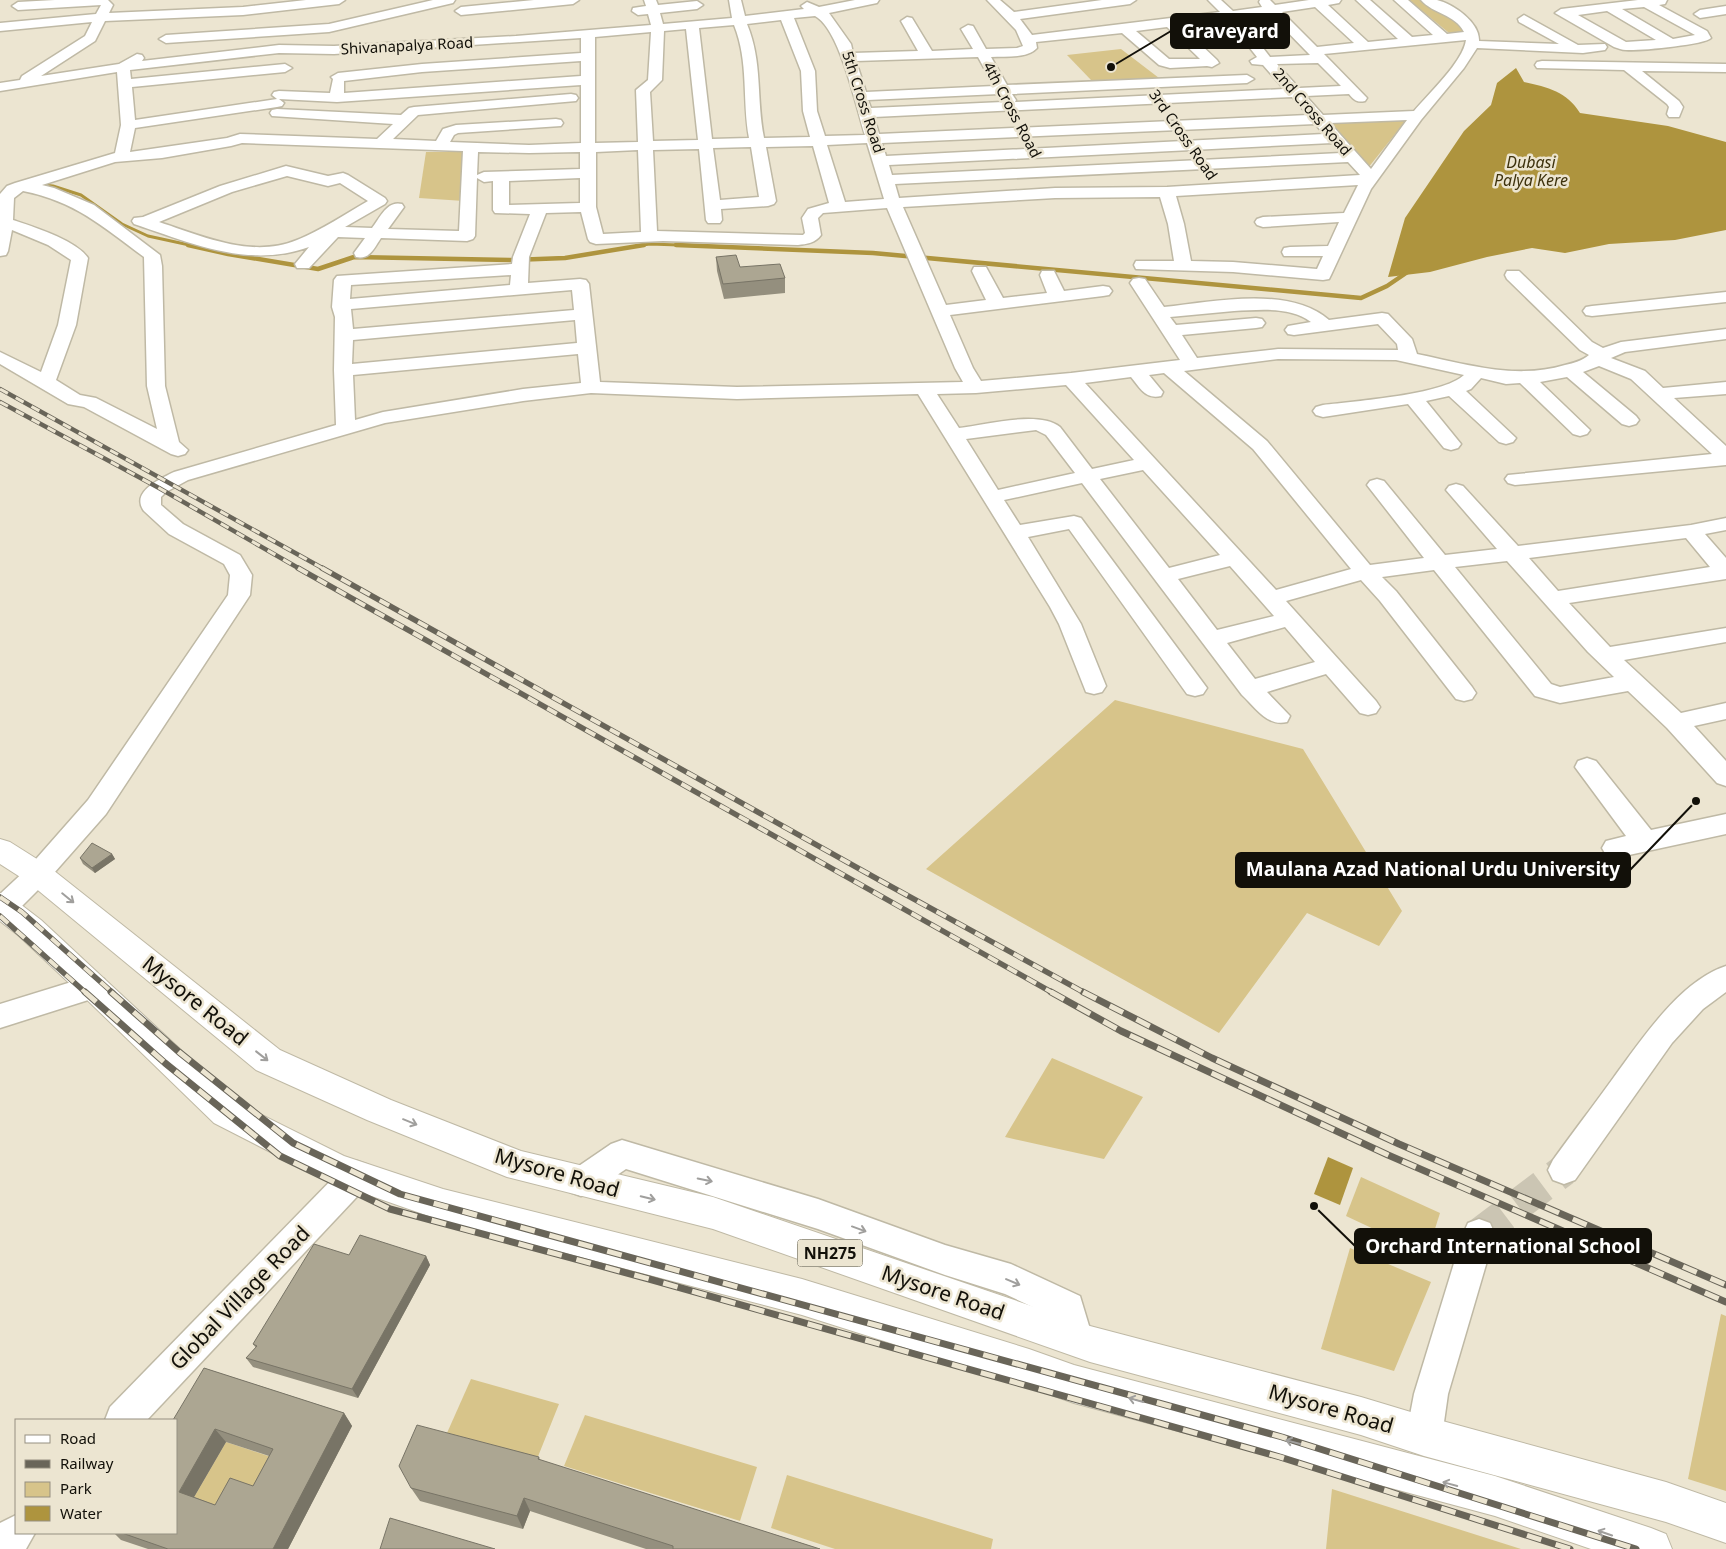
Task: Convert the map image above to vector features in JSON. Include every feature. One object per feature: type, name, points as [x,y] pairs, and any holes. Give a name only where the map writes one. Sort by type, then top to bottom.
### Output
[{"type":"highway","name":"Mysore Road","points":[[0,850],[38,874],[268,1060],[379,1110],[520,1166],[713,1213],[1076,1339],[1275,1392],[1424,1436],[1666,1502],[1726,1523]]},
{"type":"highway","points":[[2,906],[30,928],[94,987],[226,1113],[335,1168],[443,1205],[802,1297],[1029,1368],[1074,1384],[1495,1496],[1651,1549]]},
{"type":"street","points":[[19,84],[90,38],[102,17],[110,0],[13,3],[2,29],[102,17],[176,14],[245,5],[339,0]]},
{"type":"street","points":[[166,38],[181,0]]},
{"type":"street","points":[[122,156],[128,125],[123,67],[166,38],[329,28],[376,17],[410,4],[449,0]]},
{"type":"street","points":[[476,42],[458,5],[573,0]]},
{"type":"street","points":[[712,205],[768,202],[755,130],[751,60],[748,43],[739,21],[735,0]]},
{"type":"street","name":"5th Cross Road","points":[[798,0],[815,12],[825,16],[844,44],[871,135],[882,161],[893,203],[964,368],[976,387]]},
{"type":"street","name":"Shivanapalya Road","points":[[0,87],[123,67],[237,53],[288,49],[384,48],[739,21],[815,12],[873,0]]},
{"type":"street","points":[[848,57],[981,53],[1027,50],[1030,48],[1028,39],[1010,16],[994,0]]},
{"type":"street","points":[[1050,0],[1061,9]]},
{"type":"street","points":[[1010,16],[1130,0]]},
{"type":"street","name":"2nd Cross Road","points":[[1214,0],[1230,15],[1296,94],[1372,179]]},
{"type":"street","points":[[1028,39],[1230,15],[1268,5],[1335,0]]},
{"type":"street","points":[[1362,0],[1409,41]]},
{"type":"street","points":[[1400,0],[1442,37]]},
{"type":"street","points":[[1142,265],[1233,267],[1323,275],[1364,187],[1463,60],[1472,39],[1463,19],[1427,0]]},
{"type":"street","points":[[1551,15],[1666,0]]},
{"type":"street","points":[[319,1],[329,28],[334,50],[338,77],[337,98]]},
{"type":"street","points":[[1316,1],[1365,46]]},
{"type":"street","points":[[1566,13],[1619,44],[1632,46],[1671,44],[1704,38],[1702,34],[1644,2]]},
{"type":"street","points":[[649,236],[650,214],[643,90],[655,80],[658,27],[652,5]]},
{"type":"street","points":[[624,13],[652,5],[697,5]]},
{"type":"street","points":[[1268,5],[1371,108]]},
{"type":"street","points":[[364,6],[376,17],[384,48]]},
{"type":"street","points":[[1610,8],[1671,44]]},
{"type":"street","points":[[1700,14],[1726,10]]},
{"type":"street","points":[[786,15],[808,71],[810,111],[838,207]]},
{"type":"street","points":[[1524,19],[1610,66]]},
{"type":"street","points":[[907,21],[927,54]]},
{"type":"street","points":[[1124,28],[1166,63],[1217,63],[1170,23]]},
{"type":"street","points":[[692,24],[716,238]]},
{"type":"street","name":"4th Cross Road","points":[[968,29],[1024,129],[1054,192]]},
{"type":"street","points":[[588,33],[590,148],[588,207],[596,238],[608,240],[649,236],[807,239],[813,235],[810,218],[814,212],[820,209],[838,207],[1054,192],[1166,192],[1372,179]]},
{"type":"street","points":[[1240,62],[1268,61],[1318,55],[1365,46],[1442,37],[1472,39],[1498,46],[1600,47]]},
{"type":"street","points":[[257,138],[265,132],[277,104],[280,82],[286,68],[288,49]]},
{"type":"street","points":[[338,77],[422,68],[588,57]]},
{"type":"street","points":[[1542,65],[1726,68]]},
{"type":"street","points":[[1627,66],[1672,101],[1676,107],[1674,114]]},
{"type":"street","points":[[126,91],[227,87],[227,73],[286,68]]},
{"type":"street","points":[[975,75],[1011,74]]},
{"type":"street","points":[[1320,76],[1339,76]]},
{"type":"street","points":[[860,96],[1002,88],[1301,77]]},
{"type":"street","points":[[855,79],[872,78]]},
{"type":"street","points":[[277,104],[588,80]]},
{"type":"street","name":"3rd Cross Road","points":[[1147,82],[1174,123],[1207,166],[1219,188]]},
{"type":"street","points":[[866,113],[1012,108],[1352,90]]},
{"type":"street","points":[[128,125],[178,117],[232,103],[277,104],[409,116],[588,96]]},
{"type":"street","points":[[337,98],[408,104],[414,107],[409,116],[380,144]]},
{"type":"street","points":[[1099,102],[1111,123]]},
{"type":"street","points":[[232,103],[240,138]]},
{"type":"street","points":[[1316,115],[1371,108],[1423,110]]},
{"type":"street","points":[[0,251],[5,223],[6,197],[12,189],[93,163],[122,156],[182,150],[231,142],[240,138],[520,149],[590,148],[818,141],[871,135],[1174,123],[1423,110]]},
{"type":"street","points":[[178,117],[182,150]]},
{"type":"street","points":[[440,146],[448,132],[456,129],[556,123]]},
{"type":"street","points":[[1024,129],[1111,123],[1174,123]]},
{"type":"street","points":[[882,161],[1335,138]]},
{"type":"street","points":[[464,253],[469,210],[471,147]]},
{"type":"street","points":[[887,180],[1207,166],[1352,157]]},
{"type":"street","points":[[1274,162],[1287,183]]},
{"type":"street","points":[[131,225],[230,186],[269,168]]},
{"type":"street","points":[[21,186],[48,191],[131,225],[208,242],[220,248],[240,251],[266,252],[302,244],[379,201],[343,178],[328,181],[286,171],[230,186]]},
{"type":"street","points":[[470,177],[589,173]]},
{"type":"street","points":[[501,176],[501,210]]},
{"type":"street","points":[[1166,192],[1176,224],[1183,266]]},
{"type":"street","points":[[362,253],[396,207]]},
{"type":"street","points":[[469,210],[588,207]]},
{"type":"street","points":[[519,291],[520,263],[540,208]]},
{"type":"street","points":[[1263,222],[1350,217]]},
{"type":"street","points":[[5,223],[40,234],[65,246],[80,258],[66,325],[46,382]]},
{"type":"street","points":[[131,225],[152,255],[154,266],[156,386],[170,444]]},
{"type":"street","points":[[303,264],[327,237],[334,232],[467,236]]},
{"type":"street","points":[[1290,252],[1334,251]]},
{"type":"street","points":[[346,428],[343,370],[343,280],[520,263]]},
{"type":"street","points":[[980,271],[997,304]]},
{"type":"street","points":[[1048,275],[1058,297]]},
{"type":"street","points":[[1513,275],[1599,357],[1638,376],[1657,394],[1717,439],[1726,458],[1515,479]]},
{"type":"street","points":[[342,307],[348,304],[519,291],[578,277],[584,314],[591,387]]},
{"type":"street","points":[[1139,283],[1192,364]]},
{"type":"street","points":[[939,311],[1103,292]]},
{"type":"street","points":[[1592,311],[1726,297]]},
{"type":"street","points":[[1160,313],[1239,306],[1280,305],[1309,313],[1326,326]]},
{"type":"street","points":[[343,335],[584,314]]},
{"type":"street","points":[[1294,330],[1384,319],[1406,344],[1408,357]]},
{"type":"street","points":[[1171,330],[1256,323]]},
{"type":"street","points":[[2,906],[38,874],[97,807],[239,595],[241,575],[232,560],[176,529],[151,507],[151,496],[159,488],[181,476],[383,418],[504,398],[591,387],[737,393],[925,390],[1071,380],[1278,354],[1396,355],[1506,378],[1570,370],[1589,364],[1621,347],[1726,334]]},
{"type":"street","points":[[343,370],[587,348]]},
{"type":"street","points":[[0,357],[74,400],[89,402],[170,444],[184,457],[187,466],[181,476]]},
{"type":"street","points":[[1169,368],[1260,445],[1365,572],[1388,596],[1464,693]]},
{"type":"street","points":[[1570,370],[1629,420]]},
{"type":"street","points":[[1136,371],[1154,392]]},
{"type":"street","points":[[1323,411],[1413,398],[1453,389],[1464,385],[1477,372]]},
{"type":"street","points":[[1524,377],[1580,430]]},
{"type":"street","points":[[1071,380],[1368,707]]},
{"type":"street","points":[[1657,394],[1726,388]]},
{"type":"street","points":[[1453,389],[1506,438]]},
{"type":"street","points":[[925,390],[1070,624],[1094,686]]},
{"type":"street","points":[[1413,398],[1451,444]]},
{"type":"street","points":[[74,400],[78,407],[161,449],[172,457],[181,476]]},
{"type":"street","points":[[953,435],[1036,424],[1047,426],[1053,431],[1250,690],[1278,716]]},
{"type":"street","points":[[992,497],[1147,463]]},
{"type":"street","points":[[1377,485],[1543,690],[1560,695],[1633,682]]},
{"type":"street","points":[[1456,490],[1605,656],[1676,722],[1724,773]]},
{"type":"street","points":[[1014,533],[1074,522],[1195,688]]},
{"type":"street","points":[[1271,598],[1365,572],[1438,561],[1691,531],[1726,524]]},
{"type":"street","points":[[1691,531],[1726,571]]},
{"type":"street","points":[[1163,576],[1234,558]]},
{"type":"street","points":[[1552,599],[1726,571]]},
{"type":"street","points":[[1212,640],[1289,619]]},
{"type":"street","points":[[1605,656],[1726,634]]},
{"type":"street","points":[[1250,690],[1330,665]]},
{"type":"street","points":[[1676,722],[1726,711]]},
{"type":"street","points":[[1587,767],[1645,842]]},
{"type":"street","points":[[1614,848],[1726,824]]},
{"type":"street","points":[[1564,1170],[1662,1034],[1693,1001],[1726,976]]},
{"type":"street","points":[[0,1016],[94,987]]},
{"type":"street","name":"Global Village Road","points":[[124,1419],[357,1175]]},
{"type":"street","points":[[1424,1436],[1431,1394],[1479,1234]]},
{"type":"street","points":[[1,1549],[15,1533]]},
{"type":"green space","points":[[1409,0],[1425,0],[1469,23],[1466,32],[1449,33]]},
{"type":"green space","points":[[1121,49],[1159,78],[1092,81],[1067,55]]},
{"type":"green space","points":[[1408,118],[1368,168],[1325,121]]},
{"type":"green space","points":[[426,152],[465,152],[464,201],[419,198]]},
{"type":"green space","points":[[1115,700],[1303,749],[1402,911],[1379,946],[1307,913],[1219,1033],[926,869]]},
{"type":"green space","points":[[1052,1058],[1143,1097],[1104,1159],[1005,1137]]},
{"type":"green space","points":[[1361,1177],[1440,1213],[1427,1254],[1346,1216]]},
{"type":"green space","points":[[1350,1248],[1431,1282],[1394,1371],[1321,1349]]},
{"type":"green space","points":[[1721,1314],[1726,1316],[1726,1491],[1688,1479]]},
{"type":"green space","points":[[471,1379],[559,1404],[537,1459],[447,1433]]},
{"type":"green space","points":[[585,1415],[757,1467],[740,1521],[564,1466]]},
{"type":"green space","points":[[226,1442],[283,1461],[226,1517],[190,1504]]},
{"type":"green space","points":[[787,1475],[993,1539],[991,1549],[835,1549],[771,1528]]},
{"type":"green space","points":[[1332,1489],[1521,1549],[1326,1549]]},
{"type":"water","name":"Dubasi Palya Kere","points":[[1516,68],[1524,82],[1556,91],[1569,100],[1580,113],[1668,126],[1726,142],[1726,230],[1675,240],[1609,244],[1565,253],[1532,248],[1487,257],[1430,272],[1388,277],[1405,218],[1464,131],[1491,105],[1497,83]]},
{"type":"water","points":[[1328,1157],[1353,1168],[1340,1205],[1314,1194]]},
{"type":"building","points":[[736,255],[740,267],[780,264],[785,278],[723,284],[716,257]]},
{"type":"building","points":[[92,843],[112,854],[92,868],[80,858]]},
{"type":"building","points":[[360,1235],[426,1256],[352,1389],[246,1358],[257,1346],[253,1344],[314,1244],[349,1255]]},
{"type":"building","points":[[204,1368],[344,1413],[273,1549],[168,1549],[125,1534],[178,1534],[178,1419],[174,1419]],"holes":[[[215,1429],[273,1449],[253,1486],[230,1478],[215,1505],[179,1492]]]},
{"type":"building","points":[[417,1425],[539,1457],[538,1459],[820,1549],[673,1549],[673,1546],[524,1498],[517,1516],[411,1488],[399,1466]]},
{"type":"building","points":[[390,1518],[495,1549],[380,1549]]},
{"type":"waterway","points":[[43,185],[53,186],[81,195],[122,224],[148,236],[194,246]]},
{"type":"waterway","points":[[636,246],[650,244],[707,246]]},
{"type":"waterway","points":[[188,245],[228,254],[318,269],[354,257],[513,260],[565,258],[644,245]]},
{"type":"waterway","points":[[676,245],[873,253],[1361,298],[1387,286],[1409,271]]},
{"type":"tunnel","points":[[1479,1234],[1564,1170]]},
{"type":"railway","points":[[0,389],[324,569]]},
{"type":"railway","points":[[0,402],[159,488],[300,569]]},
{"type":"railway","points":[[298,568],[1053,993]]},
{"type":"railway","points":[[322,568],[1085,993]]},
{"type":"railway","points":[[0,897],[22,912],[113,993]]},
{"type":"railway","points":[[0,916],[86,993]]},
{"type":"railway","points":[[85,992],[165,1063],[280,1156],[390,1209],[649,1279],[1280,1457],[1570,1549]]},
{"type":"railway","points":[[111,992],[179,1052],[293,1143],[400,1194],[1282,1437],[1636,1549]]},
{"type":"railway","points":[[1051,992],[1121,1031],[1388,1155],[1726,1302]]},
{"type":"railway","points":[[1083,992],[1212,1058],[1399,1144],[1726,1285]]},
{"type":"place","name":"Graveyard","points":[[1111,67]]},
{"type":"place","name":"Maulana Azad National Urdu University","points":[[1696,801]]},
{"type":"place","name":"Orchard International School","points":[[1314,1206]]}]
